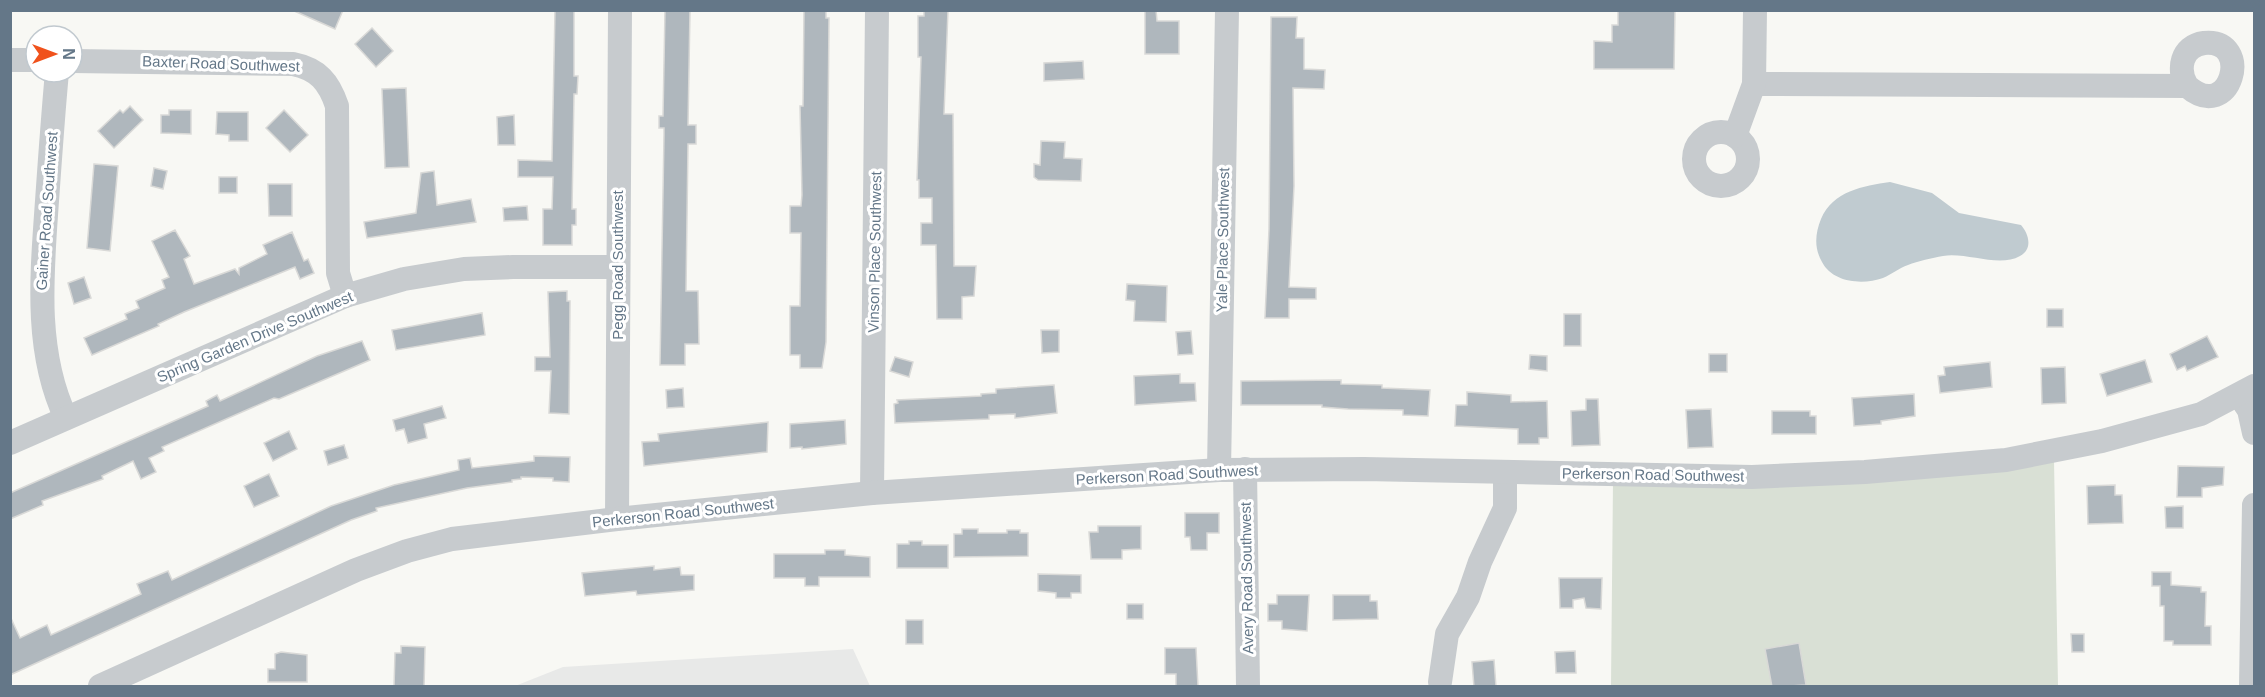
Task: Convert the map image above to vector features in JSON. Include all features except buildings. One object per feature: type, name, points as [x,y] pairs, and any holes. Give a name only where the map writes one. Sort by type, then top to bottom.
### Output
[{"type":"street","name":"Pegg Road Southwest","points":[[617,519],[620,10]]},
{"type":"street","name":"Vinson Place Southwest","points":[[872,493],[877,10]]},
{"type":"street","name":"Yale Place Southwest","points":[[1219,470],[1227,10]]},
{"type":"street","points":[[1735,136],[1754,84],[1755,10]]},
{"type":"street","name":"Baxter Road Southwest","points":[[84,61],[293,64],[318,73],[331,88],[337,106],[338,273],[345,296]]},
{"type":"street","name":"Gainer Road Southwest","points":[[56,84],[40,291],[48,360],[57,400],[66,418]]},
{"type":"street","points":[[1754,84],[2187,87]]},
{"type":"street","name":"Spring Garden Drive Southwest","points":[[10,443],[345,296],[404,279],[464,269],[617,267]]},
{"type":"street","name":"Perkerson Road Southwest","points":[[100,687],[356,570],[406,551],[452,539],[617,519],[872,493],[1219,470],[1752,477],[1865,472],[2006,460],[2102,441],[2201,414],[2247,390]]},
{"type":"street","points":[[2247,390],[2254,434]]},
{"type":"street","name":"Avery Road Southwest","points":[[1245,469],[1248,687]]},
{"type":"street","points":[[1440,682],[1448,634],[1468,597],[1480,562],[1505,508],[1505,472]]},
{"type":"street","points":[[2251,687],[2254,505]]},
{"type":"shaded area","points":[[1890,182],[1932,193],[1959,213],[2021,225],[2028,237],[2027,249],[2020,256],[2002,260],[1952,255],[1939,257],[1912,264],[1875,280],[1849,281],[1833,274],[1819,257],[1816,241],[1817,230],[1826,210],[1841,196],[1859,188]]},
{"type":"shaded area","points":[[2054,460],[2058,685],[2146,686],[1611,686],[1613,482]]},
{"type":"shaded area","points":[[853,649],[870,686],[515,686],[563,667]]}]
